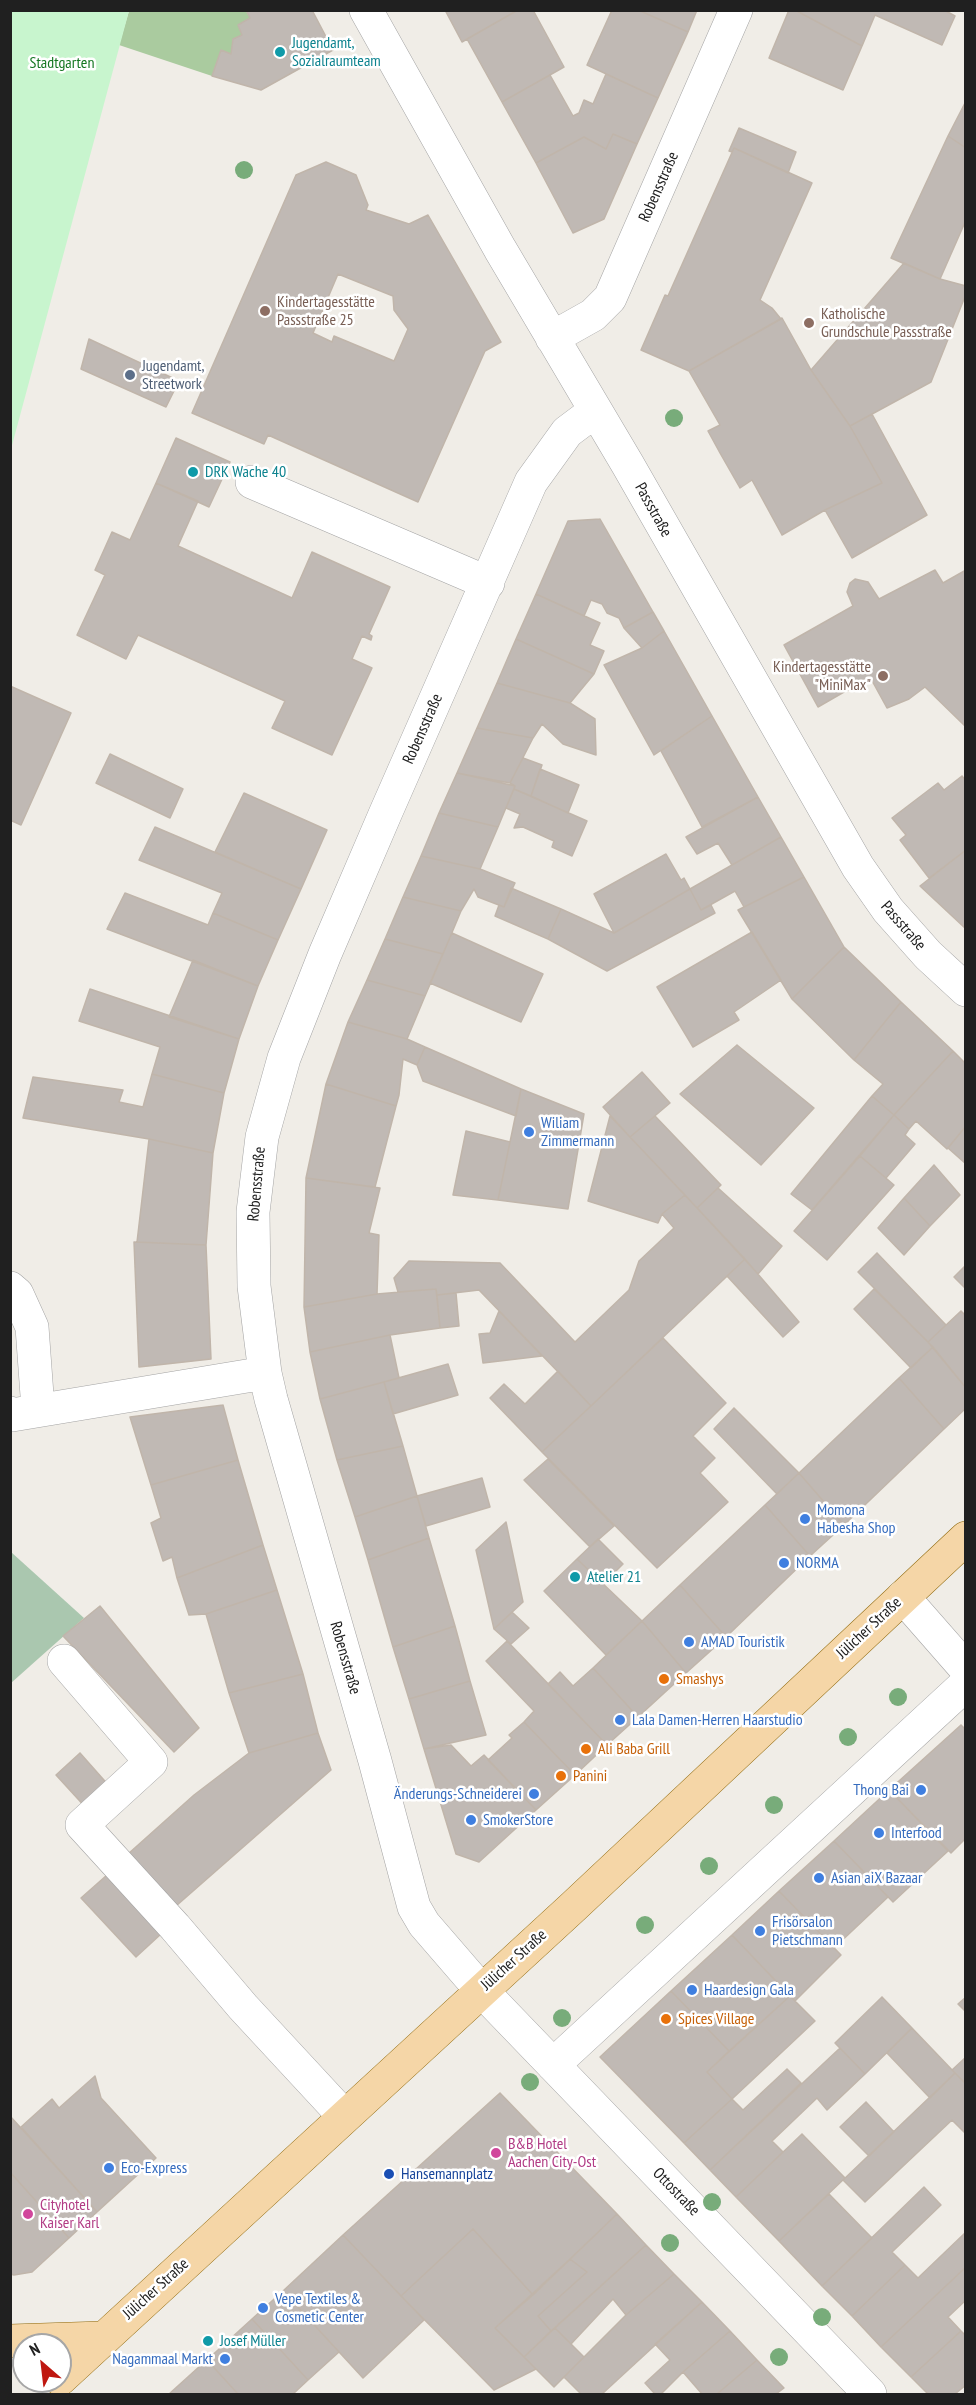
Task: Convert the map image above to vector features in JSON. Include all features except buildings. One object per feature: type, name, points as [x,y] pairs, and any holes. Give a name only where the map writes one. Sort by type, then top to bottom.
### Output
[{"type":"main road","name":"Jülicher Straße","points":[[72,2367],[966,1538]]},
{"type":"main road","points":[[10,2340],[102,2338]]},
{"type":"street","name":"Passstraße","points":[[366,10],[552,338],[858,867],[888,910],[928,955],[966,990]]},
{"type":"street","name":"Robensstraße","points":[[552,338],[593,315],[610,298],[736,10]]},
{"type":"street","name":"Robensstraße","points":[[481,1990],[424,1924],[414,1907],[375,1761],[270,1399],[254,1286],[253,1212],[262,1137],[284,1058],[325,954],[531,482],[567,432],[595,411]]},
{"type":"street","points":[[252,482],[488,583]]},
{"type":"street","points":[[10,1288],[17,1294],[32,1328],[24,1411],[265,1373]]},
{"type":"street","points":[[903,1597],[966,1670]]},
{"type":"street","points":[[64,1660],[151,1762],[82,1825],[175,1927],[243,2007],[344,2116]]},
{"type":"street","points":[[553,2065],[966,1684]]},
{"type":"street","name":"Ottostraße","points":[[481,1990],[870,2394]]},
{"type":"green space","name":"Stadtgarten","points":[[10,11],[129,11],[11,449]]},
{"type":"green space","points":[[129,11],[246,11],[250,18],[238,25],[242,35],[233,39],[231,54],[221,50],[212,76],[119,45]]},
{"type":"green space","points":[[11,1552],[84,1618],[11,1683]]},
{"type":"place","name":"Jugendamt, Sozialraumteam","points":[[280,52]]},
{"type":"place","name":"Kindertagesstätte Passstraße 25","points":[[265,311]]},
{"type":"place","name":"Katholische Grundschule Passstraße","points":[[809,323]]},
{"type":"place","name":"Jugendamt, Streetwork","points":[[130,375]]},
{"type":"place","name":"DRK Wache 40","points":[[193,472]]},
{"type":"place","name":"Kindertagesstätte \"MiniMax\"","points":[[883,676]]},
{"type":"place","name":"Wiliam Zimmermann","points":[[529,1132]]},
{"type":"place","name":"Momona Habesha Shop","points":[[805,1519]]},
{"type":"place","name":"NORMA","points":[[784,1563]]},
{"type":"place","name":"Atelier 21","points":[[575,1577]]},
{"type":"place","name":"AMAD Touristik","points":[[689,1642]]},
{"type":"place","name":"Smashys","points":[[664,1679]]},
{"type":"place","name":"Lala Damen-Herren Haarstudio","points":[[620,1720]]},
{"type":"place","name":"Ali Baba Grill","points":[[586,1749]]},
{"type":"place","name":"Panini","points":[[561,1776]]},
{"type":"place","name":"Thong Bai","points":[[921,1790]]},
{"type":"place","name":"Änderungs-Schneiderei","points":[[534,1794]]},
{"type":"place","name":"SmokerStore","points":[[471,1820]]},
{"type":"place","name":"Interfood","points":[[879,1833]]},
{"type":"place","name":"Asian aiX Bazaar","points":[[819,1878]]},
{"type":"place","name":"Frisörsalon Pietschmann","points":[[760,1931]]},
{"type":"place","name":"Haardesign Gala","points":[[692,1990]]},
{"type":"place","name":"Spices Village","points":[[666,2019]]},
{"type":"place","name":"B&B Hotel Aachen City-Ost","points":[[496,2153]]},
{"type":"place","name":"Eco-Express","points":[[109,2168]]},
{"type":"place","name":"Hansemannplatz","points":[[389,2174]]},
{"type":"place","name":"Cityhotel Kaiser Karl","points":[[28,2214]]},
{"type":"place","name":"Vepe Textiles & Cosmetic Center","points":[[263,2308]]},
{"type":"place","name":"Josef Müller","points":[[208,2341]]},
{"type":"place","name":"Nagammaal Markt","points":[[225,2359]]}]
